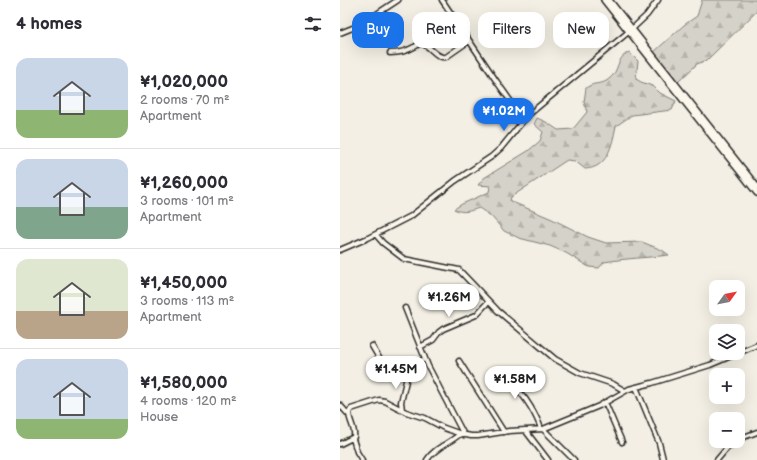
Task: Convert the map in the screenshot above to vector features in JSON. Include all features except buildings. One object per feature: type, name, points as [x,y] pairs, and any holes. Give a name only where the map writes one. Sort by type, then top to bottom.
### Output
[{"type":"main road","points":[[604,0],[631,30],[757,187]]},
{"type":"main road","points":[[609,0],[757,194]]},
{"type":"street","points":[[340,33],[360,25],[398,0]]},
{"type":"street","points":[[442,0],[450,12]]},
{"type":"street","points":[[340,250],[376,235],[411,216],[455,181],[491,157],[501,148],[524,120],[552,94],[631,30],[647,15],[658,0]]},
{"type":"street","points":[[470,43],[524,120]]},
{"type":"street","points":[[390,53],[410,50],[413,48]]},
{"type":"street","points":[[428,48],[443,58],[446,58],[460,48]]},
{"type":"street","points":[[376,235],[383,243],[404,259],[459,270],[488,302],[556,359],[580,373],[613,384],[625,390]]},
{"type":"street","points":[[420,347],[433,340],[443,329],[476,315],[488,302]]},
{"type":"street","points":[[405,308],[425,359],[462,434]]},
{"type":"street","points":[[348,414],[351,408],[379,400],[386,401],[402,410],[462,434],[478,436],[542,429],[588,411],[625,390],[710,365],[757,345]]},
{"type":"street","points":[[372,346],[382,363],[391,370],[399,367],[408,367],[425,359]]},
{"type":"street","points":[[459,361],[504,432]]},
{"type":"street","points":[[402,410],[401,402],[406,381],[405,367]]},
{"type":"street","points":[[494,373],[505,386],[513,387],[521,394],[534,413],[542,429],[574,460]]},
{"type":"street","points":[[636,387],[659,443],[663,458]]},
{"type":"street","points":[[605,402],[622,442]]},
{"type":"street","points":[[340,405],[348,414],[355,432],[353,439],[357,452],[362,460]]},
{"type":"street","points":[[525,430],[548,460]]},
{"type":"street","points":[[745,437],[757,432]]},
{"type":"street","points":[[427,460],[433,453],[462,434]]},
{"type":"street","points":[[340,444],[353,439]]},
{"type":"street","points":[[717,460],[727,448]]},
{"type":"green space","points":[[702,0],[757,0],[757,11],[707,60],[697,64],[678,82],[654,52],[684,25],[697,16]]},
{"type":"green space","points":[[629,52],[638,61],[636,79],[653,86],[660,93],[676,101],[672,110],[632,115],[616,126],[613,141],[608,154],[599,165],[593,168],[585,169],[575,161],[567,160],[511,197],[510,201],[552,219],[588,237],[606,243],[642,242],[662,250],[669,255],[604,262],[599,268],[589,267],[566,253],[550,246],[519,238],[504,231],[491,216],[479,208],[463,212],[454,209],[489,192],[490,186],[478,185],[484,178],[528,151],[540,141],[543,132],[534,124],[537,118],[558,130],[573,129],[587,112],[584,102],[586,88],[609,79],[615,72],[619,62]]}]
